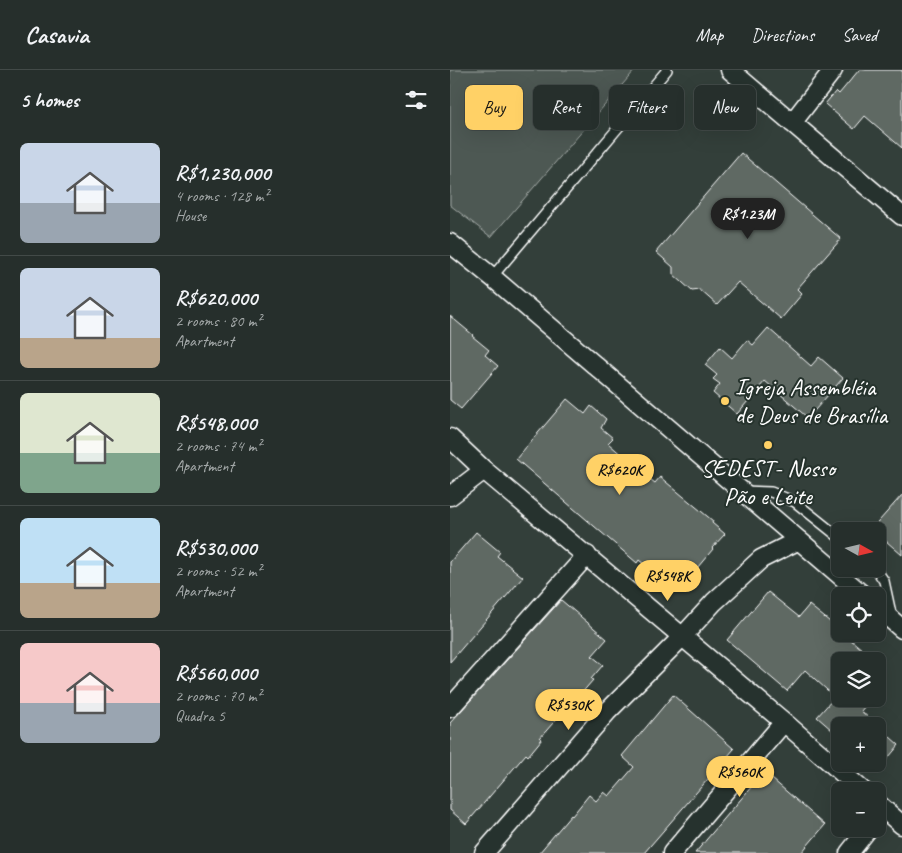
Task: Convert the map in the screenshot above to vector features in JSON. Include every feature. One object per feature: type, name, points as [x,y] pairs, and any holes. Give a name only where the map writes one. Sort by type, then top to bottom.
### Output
[{"type":"street","points":[[730,70],[902,216]]},
{"type":"street","points":[[792,123],[833,70]]},
{"type":"street","points":[[450,243],[854,587]]},
{"type":"street","points":[[450,438],[484,470],[683,636],[853,782]]},
{"type":"street","points":[[450,496],[484,470]]},
{"type":"street","points":[[484,853],[607,712],[714,602],[761,559],[799,540]]},
{"type":"street","points":[[450,708],[587,555]]},
{"type":"street","points":[[886,615],[897,624]]},
{"type":"street","points":[[672,853],[784,722]]},
{"type":"street","points":[[886,815],[902,825]]},
{"type":"street","points":[[849,853],[862,837]]},
{"type":"lane","points":[[492,277],[667,70]]},
{"type":"lane","points":[[741,491],[771,492],[795,502],[831,531]]},
{"type":"lane","points":[[882,578],[897,624]]},
{"type":"shaded area","points":[[450,70],[635,70],[622,85],[609,85],[609,100],[599,112],[599,85],[533,85],[533,130],[583,130],[491,237],[450,205]]},
{"type":"building","points":[[859,70],[902,70],[902,148],[865,116],[854,129],[825,104],[836,91],[839,94]]},
{"type":"building","points":[[741,153],[841,239],[797,289],[802,294],[781,319],[738,282],[717,305],[700,290],[692,291],[673,274],[673,267],[656,252]]},
{"type":"building","points":[[450,316],[489,350],[485,355],[498,366],[461,409],[450,400]]},
{"type":"building","points":[[768,328],[811,366],[819,357],[843,378],[808,418],[765,381],[737,414],[713,393],[720,384],[713,379],[717,375],[705,365],[720,347],[732,358],[747,340],[753,345]]},
{"type":"building","points":[[567,399],[585,414],[591,406],[606,419],[601,428],[613,438],[608,443],[623,458],[655,483],[660,477],[713,521],[712,523],[725,534],[677,592],[639,560],[637,563],[516,459]]},
{"type":"building","points":[[902,495],[902,555],[886,541],[886,522],[878,522]]},
{"type":"building","points":[[476,532],[500,552],[497,556],[523,577],[450,662],[450,562]]},
{"type":"building","points":[[768,592],[799,617],[809,605],[831,623],[831,642],[853,642],[865,652],[831,652],[831,694],[805,670],[787,691],[727,640]]},
{"type":"building","points":[[561,600],[607,639],[592,656],[603,665],[591,679],[593,680],[540,738],[542,739],[528,756],[526,754],[466,824],[450,810],[450,723]]},
{"type":"building","points":[[673,695],[734,749],[644,853],[539,853],[589,795],[596,801],[604,792],[609,796],[634,767],[622,756]]},
{"type":"building","points":[[831,701],[831,707],[864,707],[861,711],[868,717],[831,717],[831,729],[817,717]]},
{"type":"building","points":[[886,733],[899,745],[886,760]]},
{"type":"building","points":[[764,772],[825,825],[801,853],[695,853]]},
{"type":"place","name":"Igreja Assembléia de Deus de Brasília","points":[[725,401]]},
{"type":"place","name":"SEDEST- Nosso Pão e Leite","points":[[768,445]]}]
